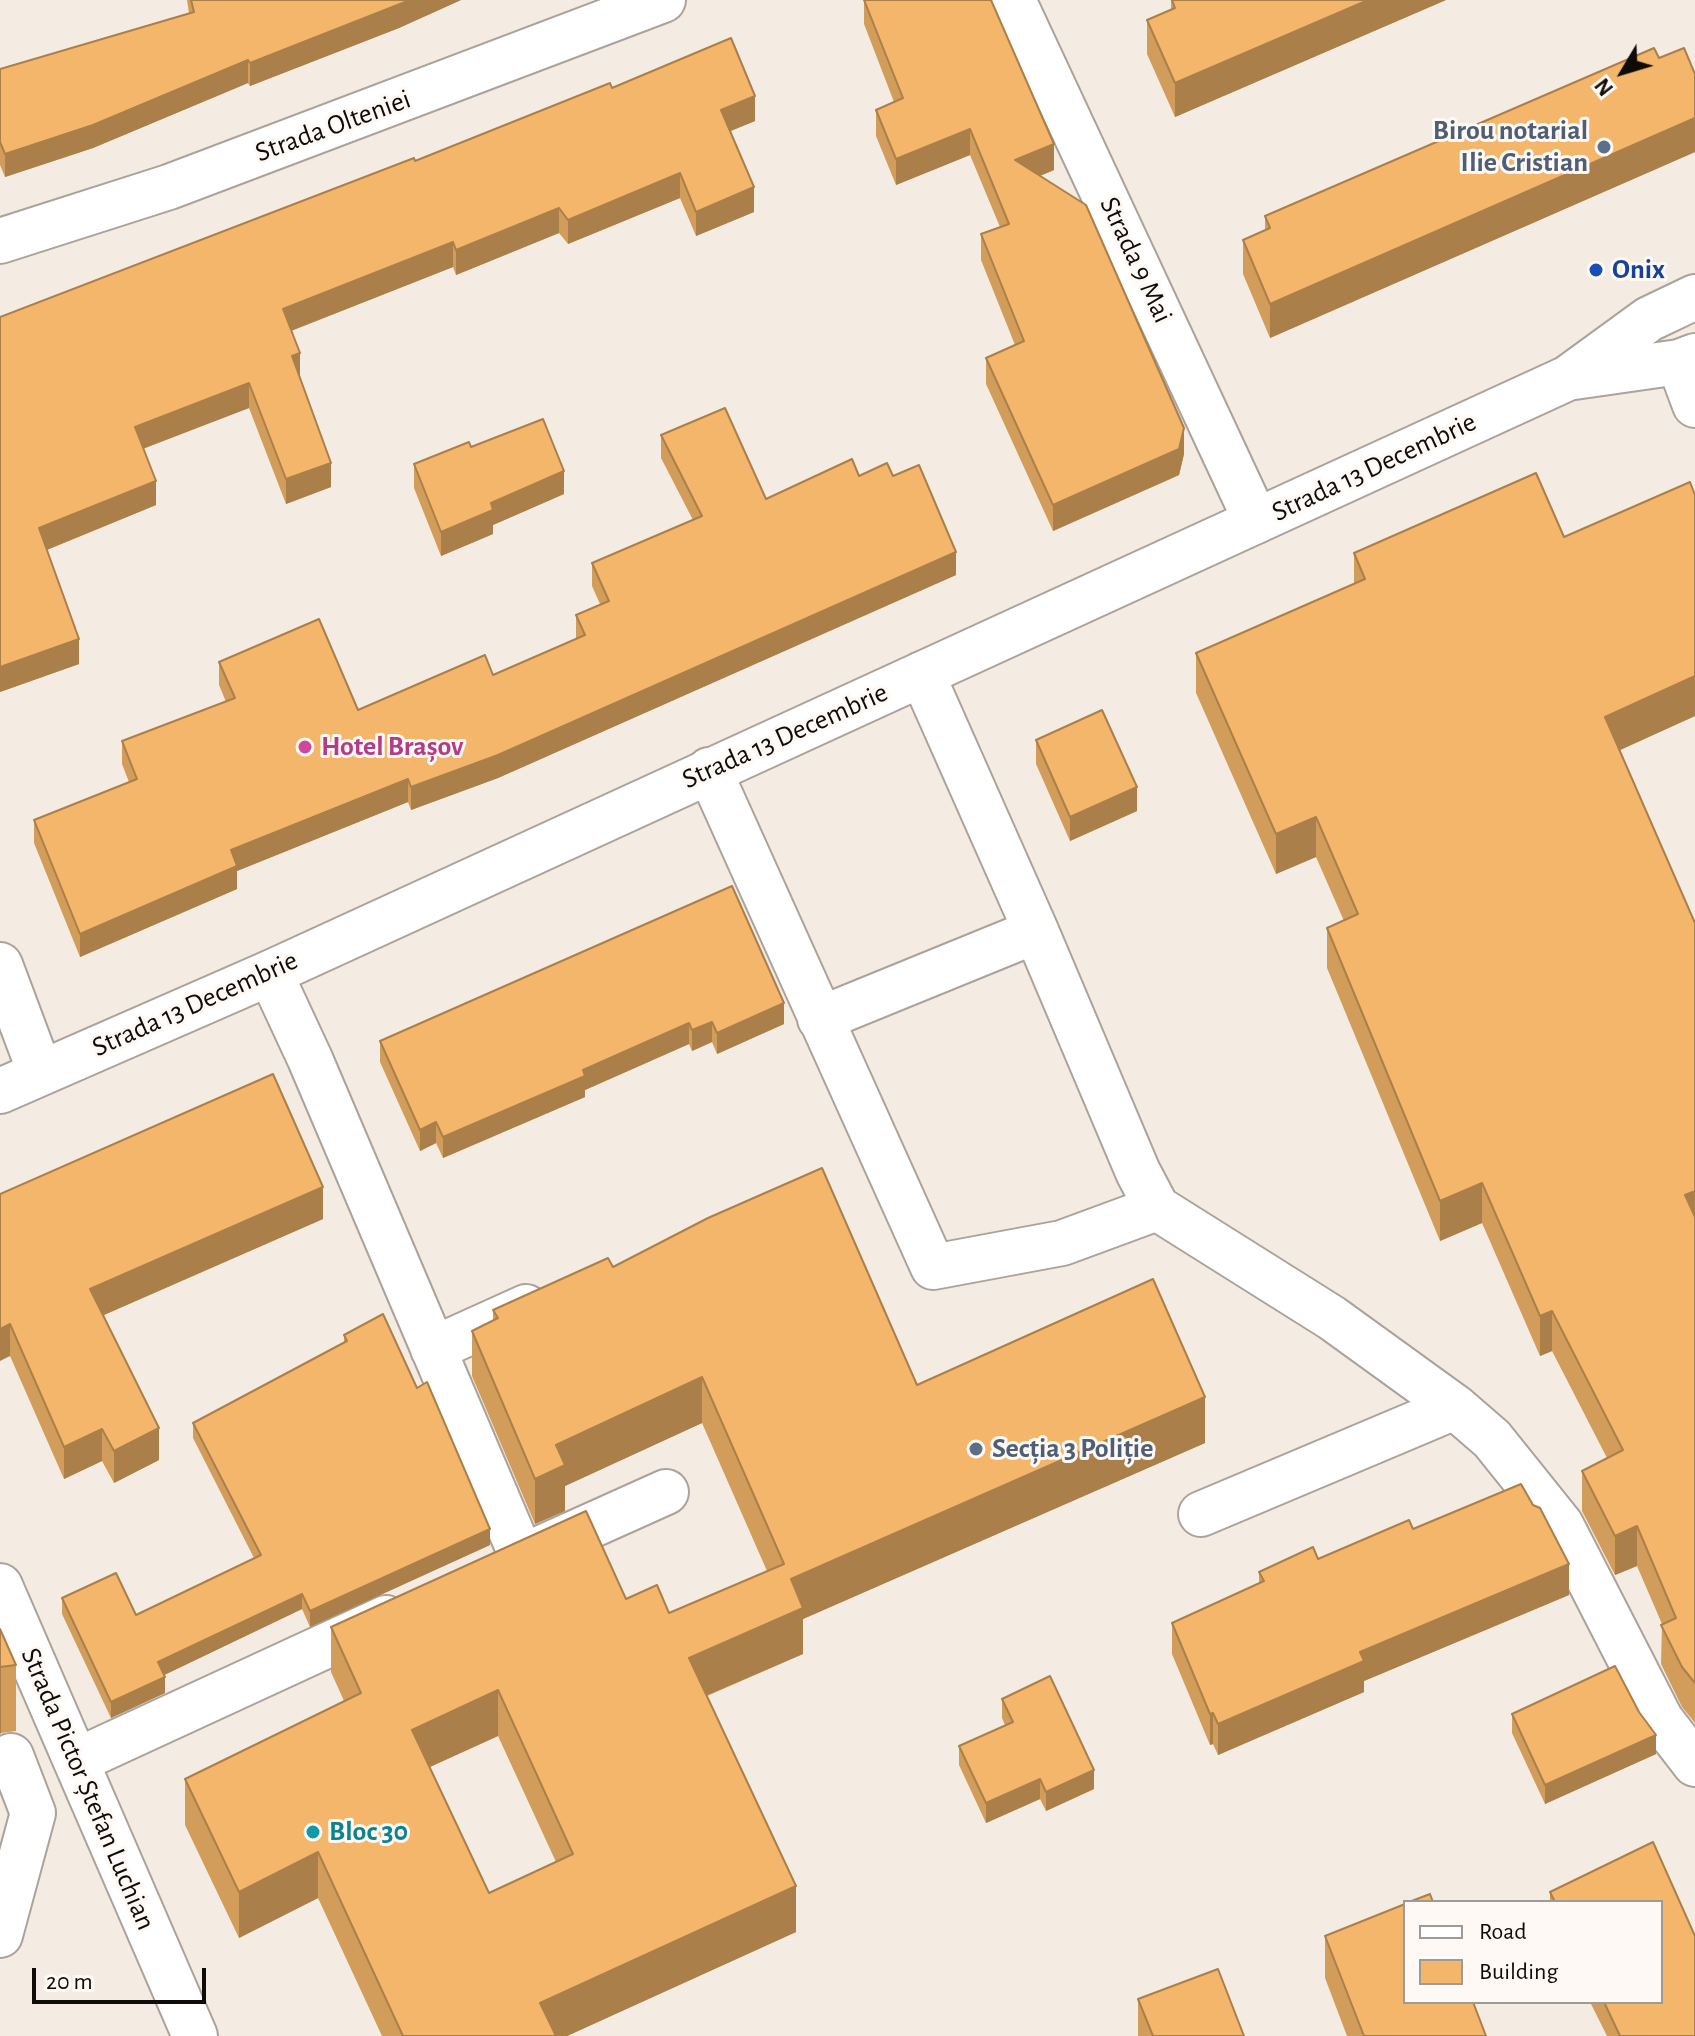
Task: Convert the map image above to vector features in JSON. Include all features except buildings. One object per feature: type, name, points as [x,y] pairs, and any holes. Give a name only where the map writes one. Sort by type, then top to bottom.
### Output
[{"type":"main road","name":"Strada Olteniei","points":[[0,241],[169,187],[663,0]]},
{"type":"main road","name":"Strada 9 Mai","points":[[1013,0],[1256,521]]},
{"type":"main road","name":"Strada 13 Decembrie","points":[[0,1091],[270,973],[1568,378],[1649,319],[1695,297]]},
{"type":"main road","name":"Strada 13 Decembrie","points":[[1568,378],[1687,359]]},
{"type":"main road","points":[[1687,359],[1695,405]]},
{"type":"main road","points":[[922,674],[1138,1172],[1157,1208],[1332,1318],[1455,1407],[1492,1439],[1561,1525],[1661,1720],[1695,1764]]},
{"type":"main road","points":[[709,770],[933,1267],[1062,1243],[1157,1208]]},
{"type":"main road","points":[[820,1019],[1036,931]]},
{"type":"main road","points":[[0,965],[40,1072]]},
{"type":"main road","points":[[270,973],[522,1557]]},
{"type":"main road","points":[[433,1349],[558,1293]]},
{"type":"main road","points":[[1201,1514],[1455,1407]]},
{"type":"main road","points":[[479,1576],[666,1492]]},
{"type":"main road","name":"Strada Pictor Ștefan Luchian","points":[[0,1586],[195,2036]]},
{"type":"main road","points":[[0,1935],[33,1813],[5,1759],[70,1747],[423,1601]]},
{"type":"place","name":"Birou notarial Ilie Cristian","points":[[1604,147]]},
{"type":"place","name":"Onix","points":[[1596,270]]},
{"type":"place","name":"Hotel Brașov","points":[[305,747]]},
{"type":"place","name":"Secția 3 Poliție","points":[[976,1449]]},
{"type":"place","name":"Bloc 30","points":[[313,1832]]}]
